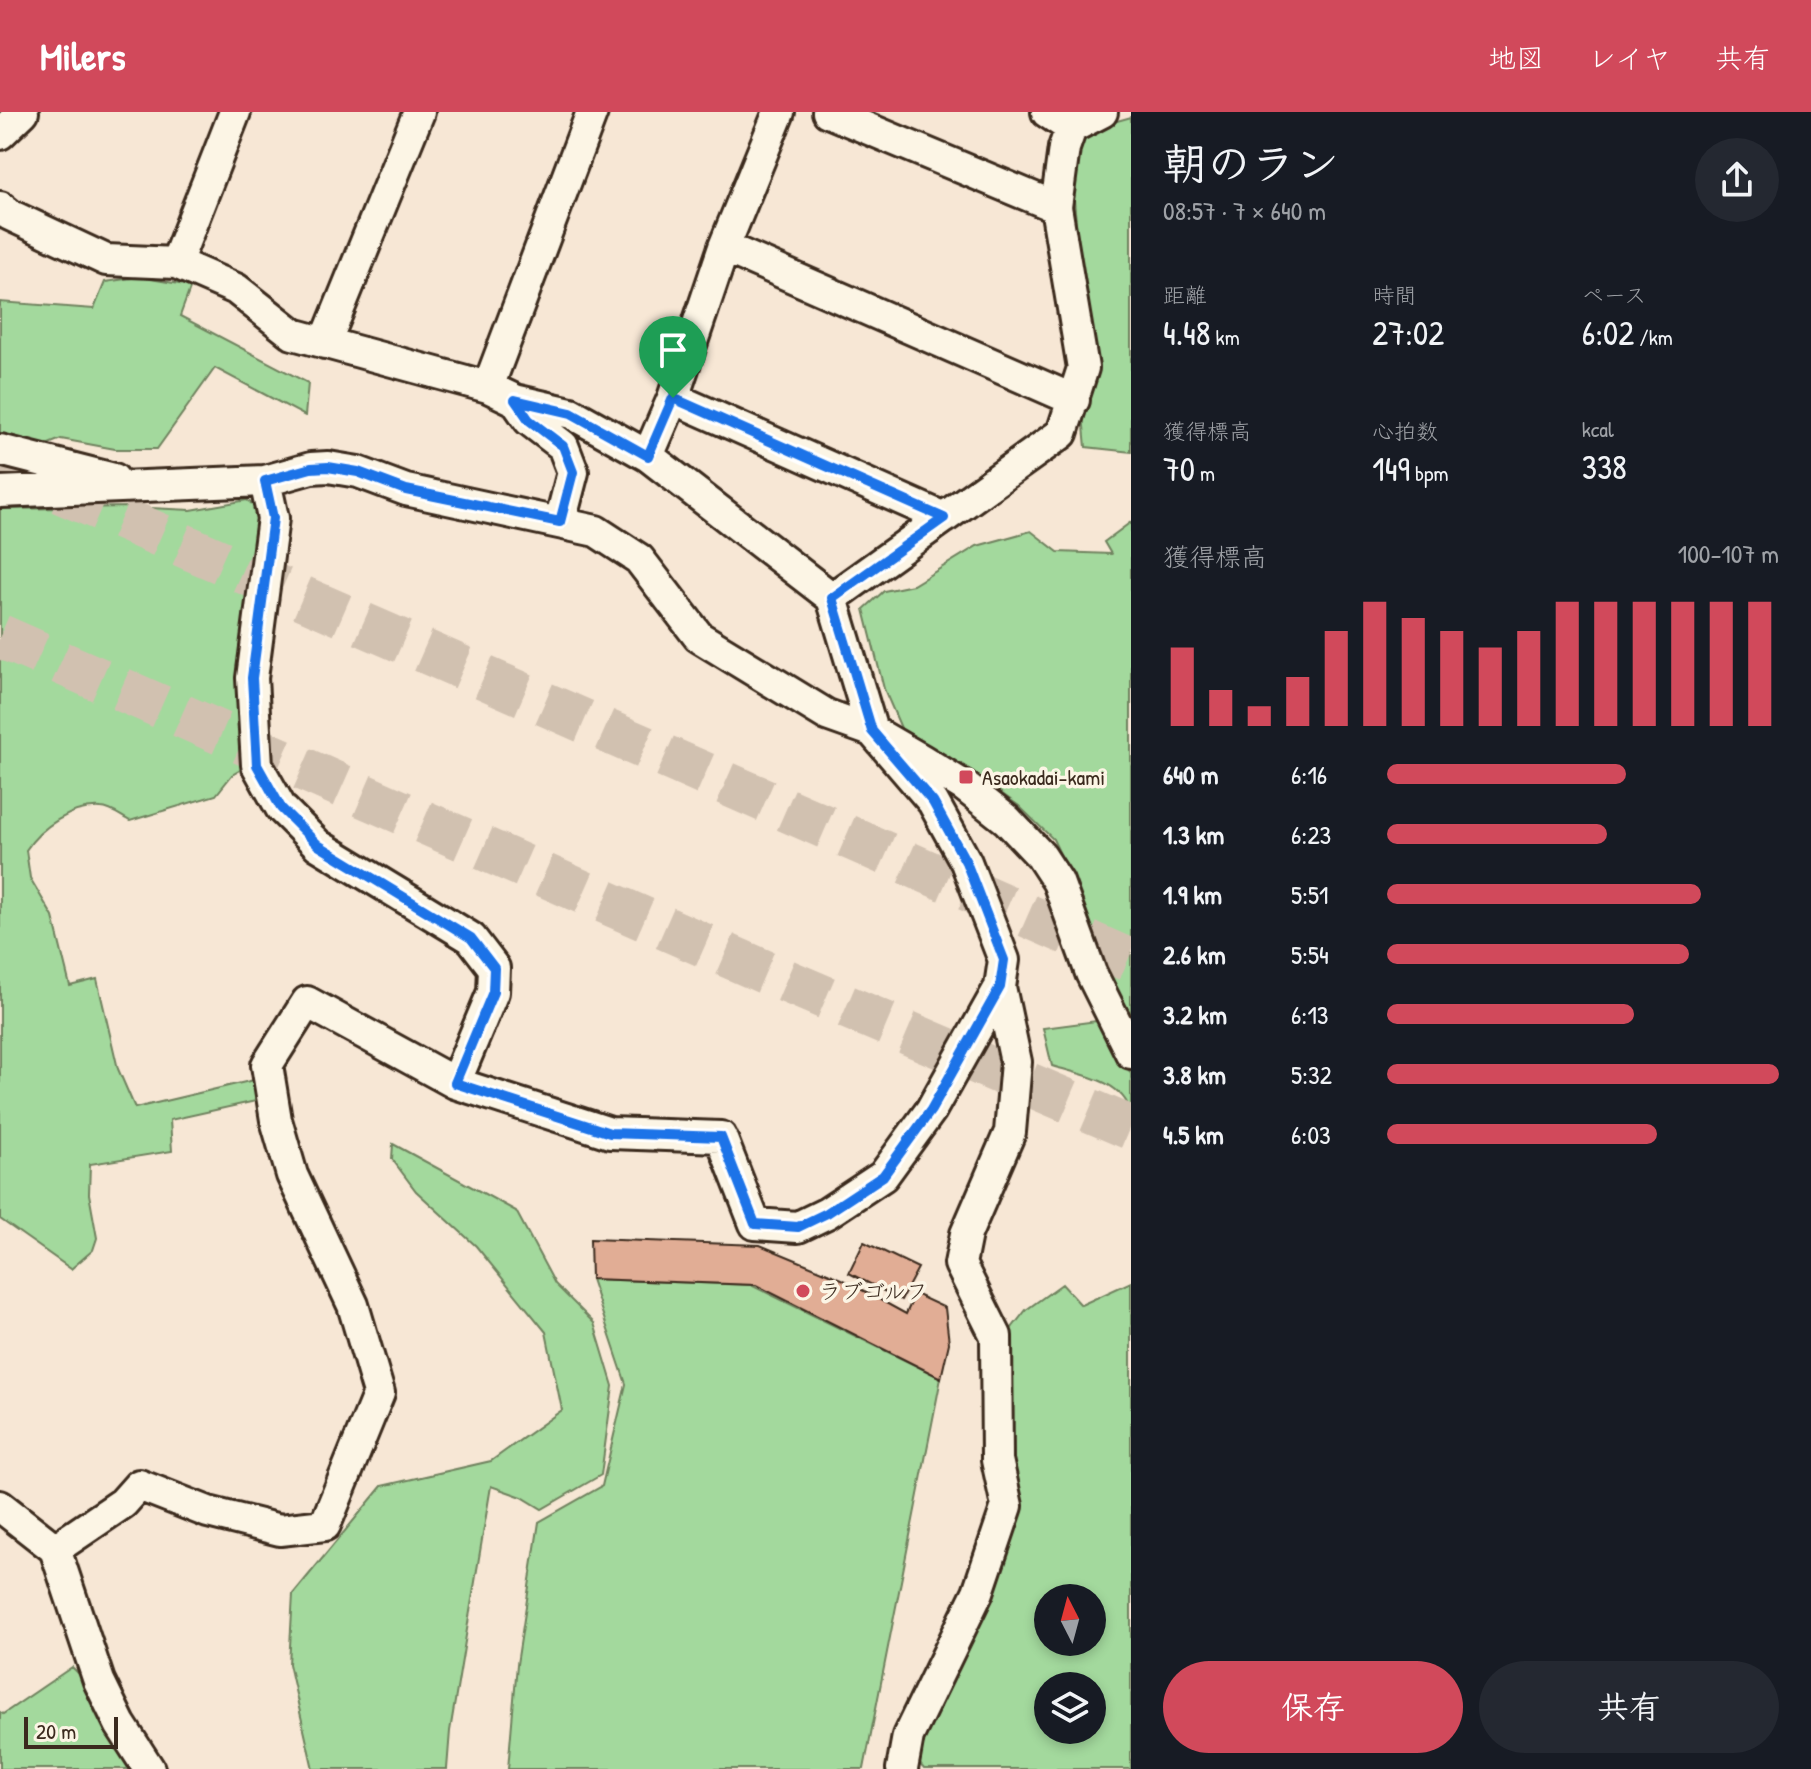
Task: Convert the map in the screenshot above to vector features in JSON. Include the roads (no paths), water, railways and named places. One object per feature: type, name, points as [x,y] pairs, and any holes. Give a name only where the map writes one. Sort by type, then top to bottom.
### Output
[{"type":"street","points":[[0,134],[23,112]]},
{"type":"street","points":[[176,263],[235,112]]},
{"type":"street","points":[[325,343],[419,112]]},
{"type":"street","points":[[501,394],[592,112]]},
{"type":"street","points":[[648,456],[673,398],[724,247],[779,112]]},
{"type":"street","points":[[828,112],[1056,207]]},
{"type":"street","points":[[832,598],[1062,433],[1083,368],[1056,207],[1064,148],[1059,120],[1102,112]]},
{"type":"street","points":[[0,207],[10,215],[106,260],[176,263],[236,289],[293,334],[571,413],[648,456],[832,598],[872,731],[933,802],[966,862],[1004,960],[1000,987],[1016,1062],[1010,1132],[966,1234],[960,1264],[996,1336],[997,1460],[1007,1506],[978,1592],[908,1736],[902,1769]]},
{"type":"street","points":[[724,247],[1074,400]]},
{"type":"street","points":[[501,394],[563,446],[573,472],[560,522]]},
{"type":"street","points":[[673,398],[944,518]]},
{"type":"street","points":[[0,450],[151,487]]},
{"type":"street","points":[[0,492],[265,481],[311,468],[328,467],[358,472],[406,490],[596,531],[639,559],[699,637],[827,715],[872,731],[964,786],[1007,820],[1041,856],[1058,882],[1091,973],[1131,1053]]},
{"type":"street","points":[[265,481],[273,518],[252,678],[257,765],[281,808],[318,845],[471,938],[494,968],[493,992],[455,1083]]},
{"type":"street","points":[[55,1549],[123,1503],[139,1485],[208,1512],[280,1530],[325,1525],[379,1393],[353,1305],[292,1175],[276,1120],[267,1065],[307,1002],[455,1083],[610,1133],[721,1137],[755,1224],[798,1227],[827,1213],[883,1176],[931,1110],[1000,987]]},
{"type":"street","points":[[0,1506],[55,1549],[99,1681],[120,1724],[149,1769]]},
{"type":"tunnel","points":[[0,465],[1131,961]]},
{"type":"tunnel","points":[[0,636],[765,972],[1131,1128]]},
{"type":"place","name":"Asaokadai-kami","points":[[966,777]]},
{"type":"place","name":"ラブゴルフ","points":[[803,1291]]}]
